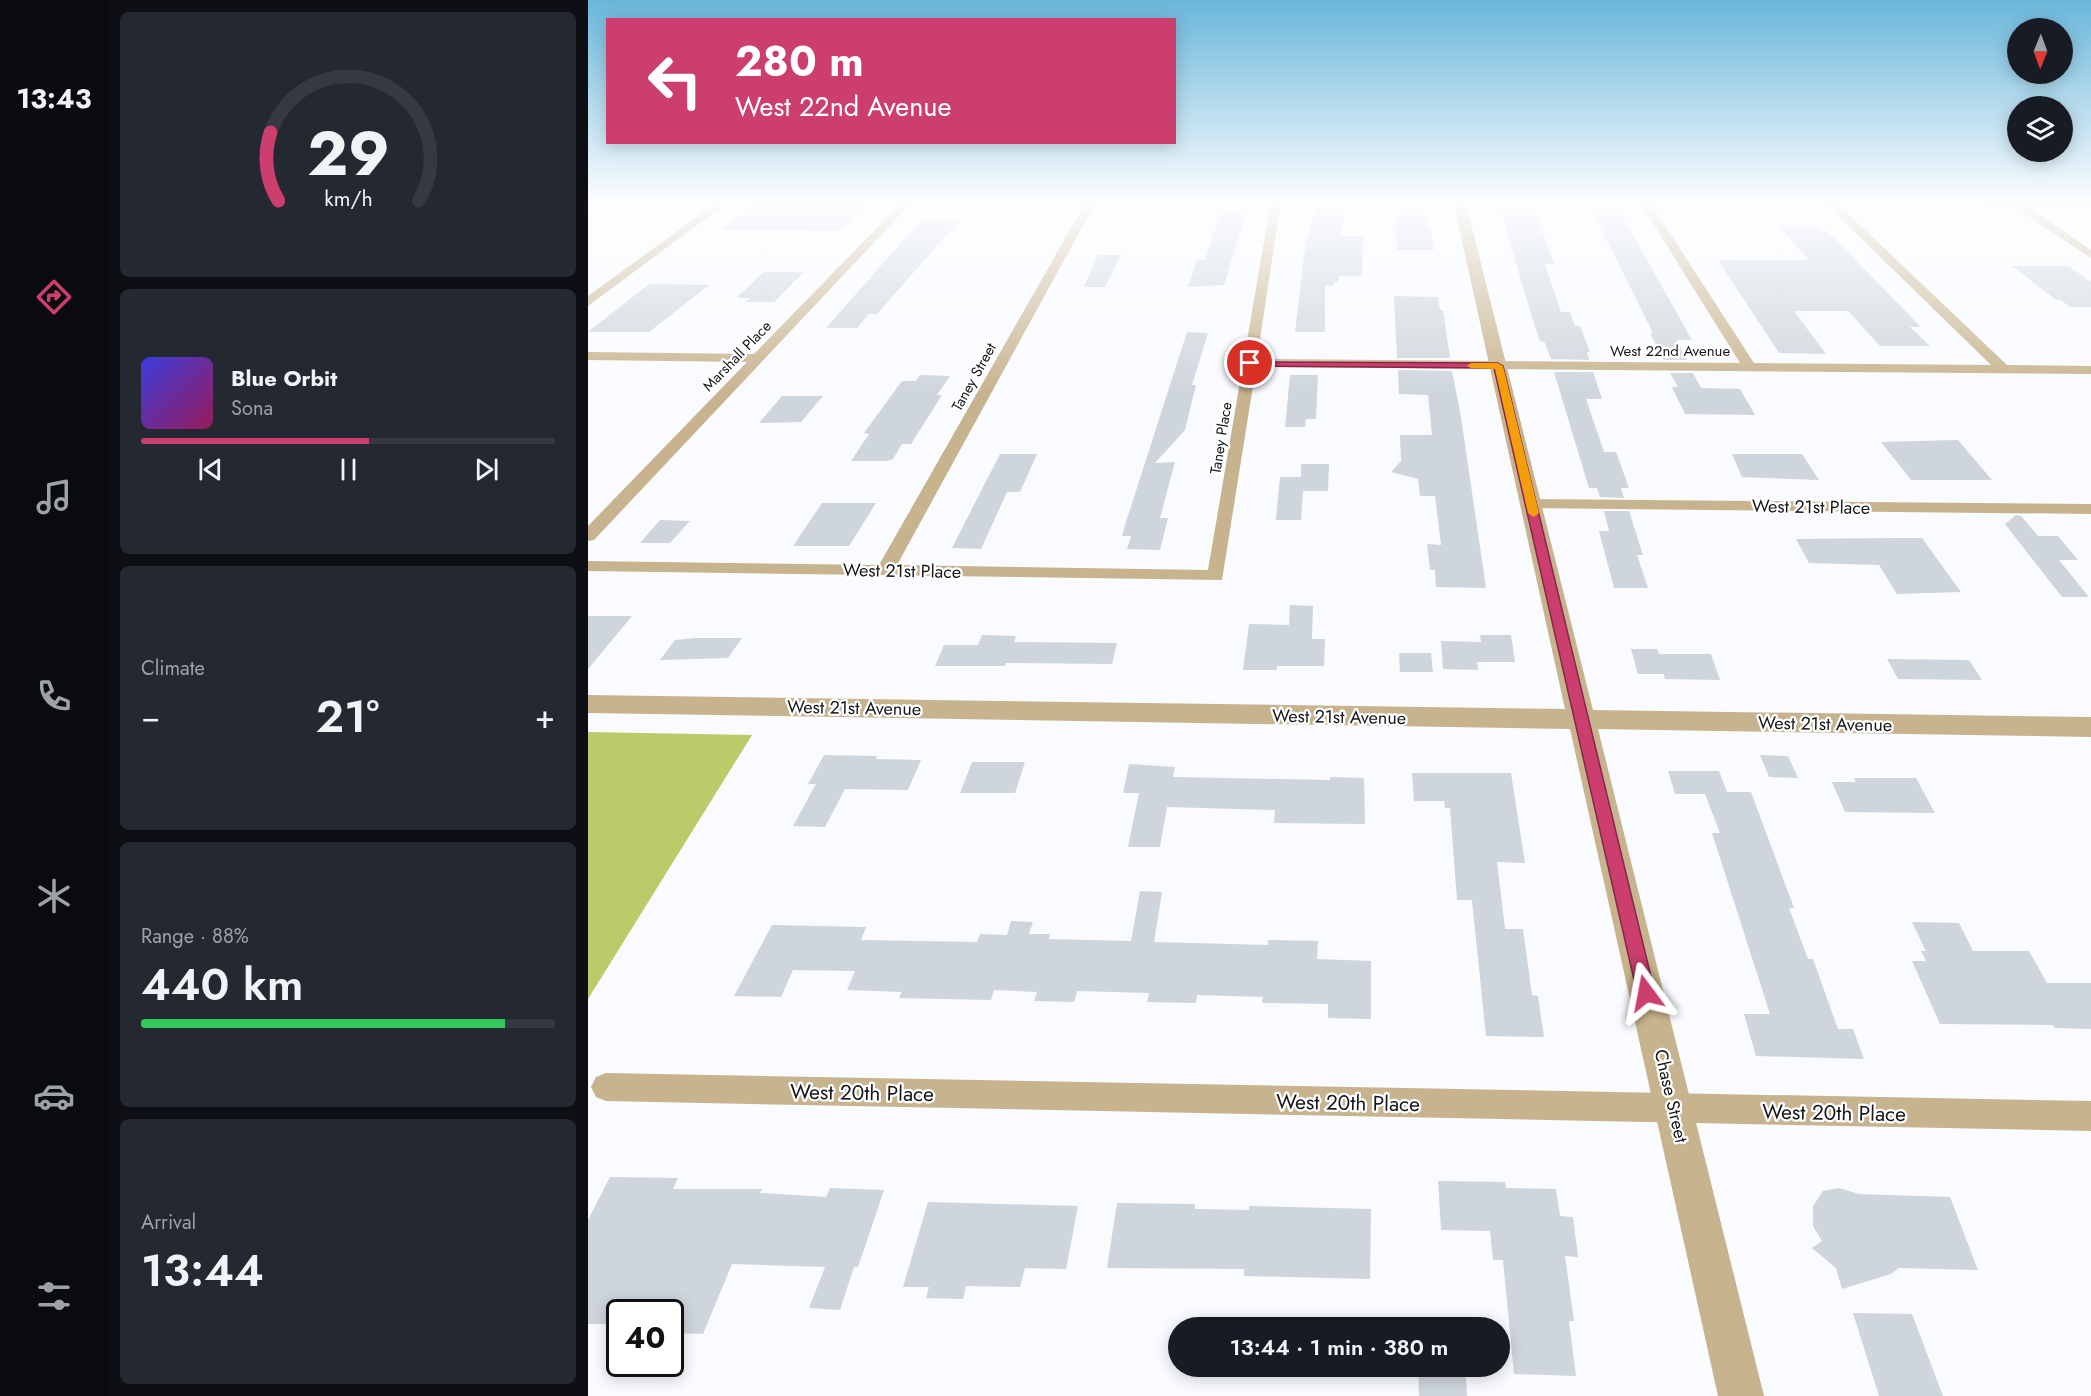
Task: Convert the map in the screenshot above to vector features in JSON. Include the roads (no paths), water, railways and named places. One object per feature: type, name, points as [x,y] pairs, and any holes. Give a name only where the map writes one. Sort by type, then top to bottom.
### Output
[{"type":"street","points":[[588,302],[638,265]]},
{"type":"street","name":"Marshall Place","points":[[588,536],[847,265]]},
{"type":"street","name":"Taney Street","points":[[885,571],[1056,265]]},
{"type":"street","name":"Taney Place","points":[[1216,576],[1266,265]]},
{"type":"street","name":"Chase Street","points":[[1474,265],[1741,1396]]},
{"type":"street","points":[[1686,265],[1750,368]]},
{"type":"street","points":[[1895,265],[2004,370]]},
{"type":"street","points":[[588,356],[758,358]]},
{"type":"street","name":"West 22nd Avenue","points":[[1250,363],[2091,370]]},
{"type":"street","name":"West 21st Place","points":[[1531,504],[2091,510]]},
{"type":"street","name":"West 21st Place","points":[[588,566],[1216,576]]},
{"type":"street","name":"West 21st Avenue","points":[[588,704],[2091,727]]},
{"type":"street","name":"West 20th Place","points":[[606,1087],[1674,1110],[2091,1116]]}]
